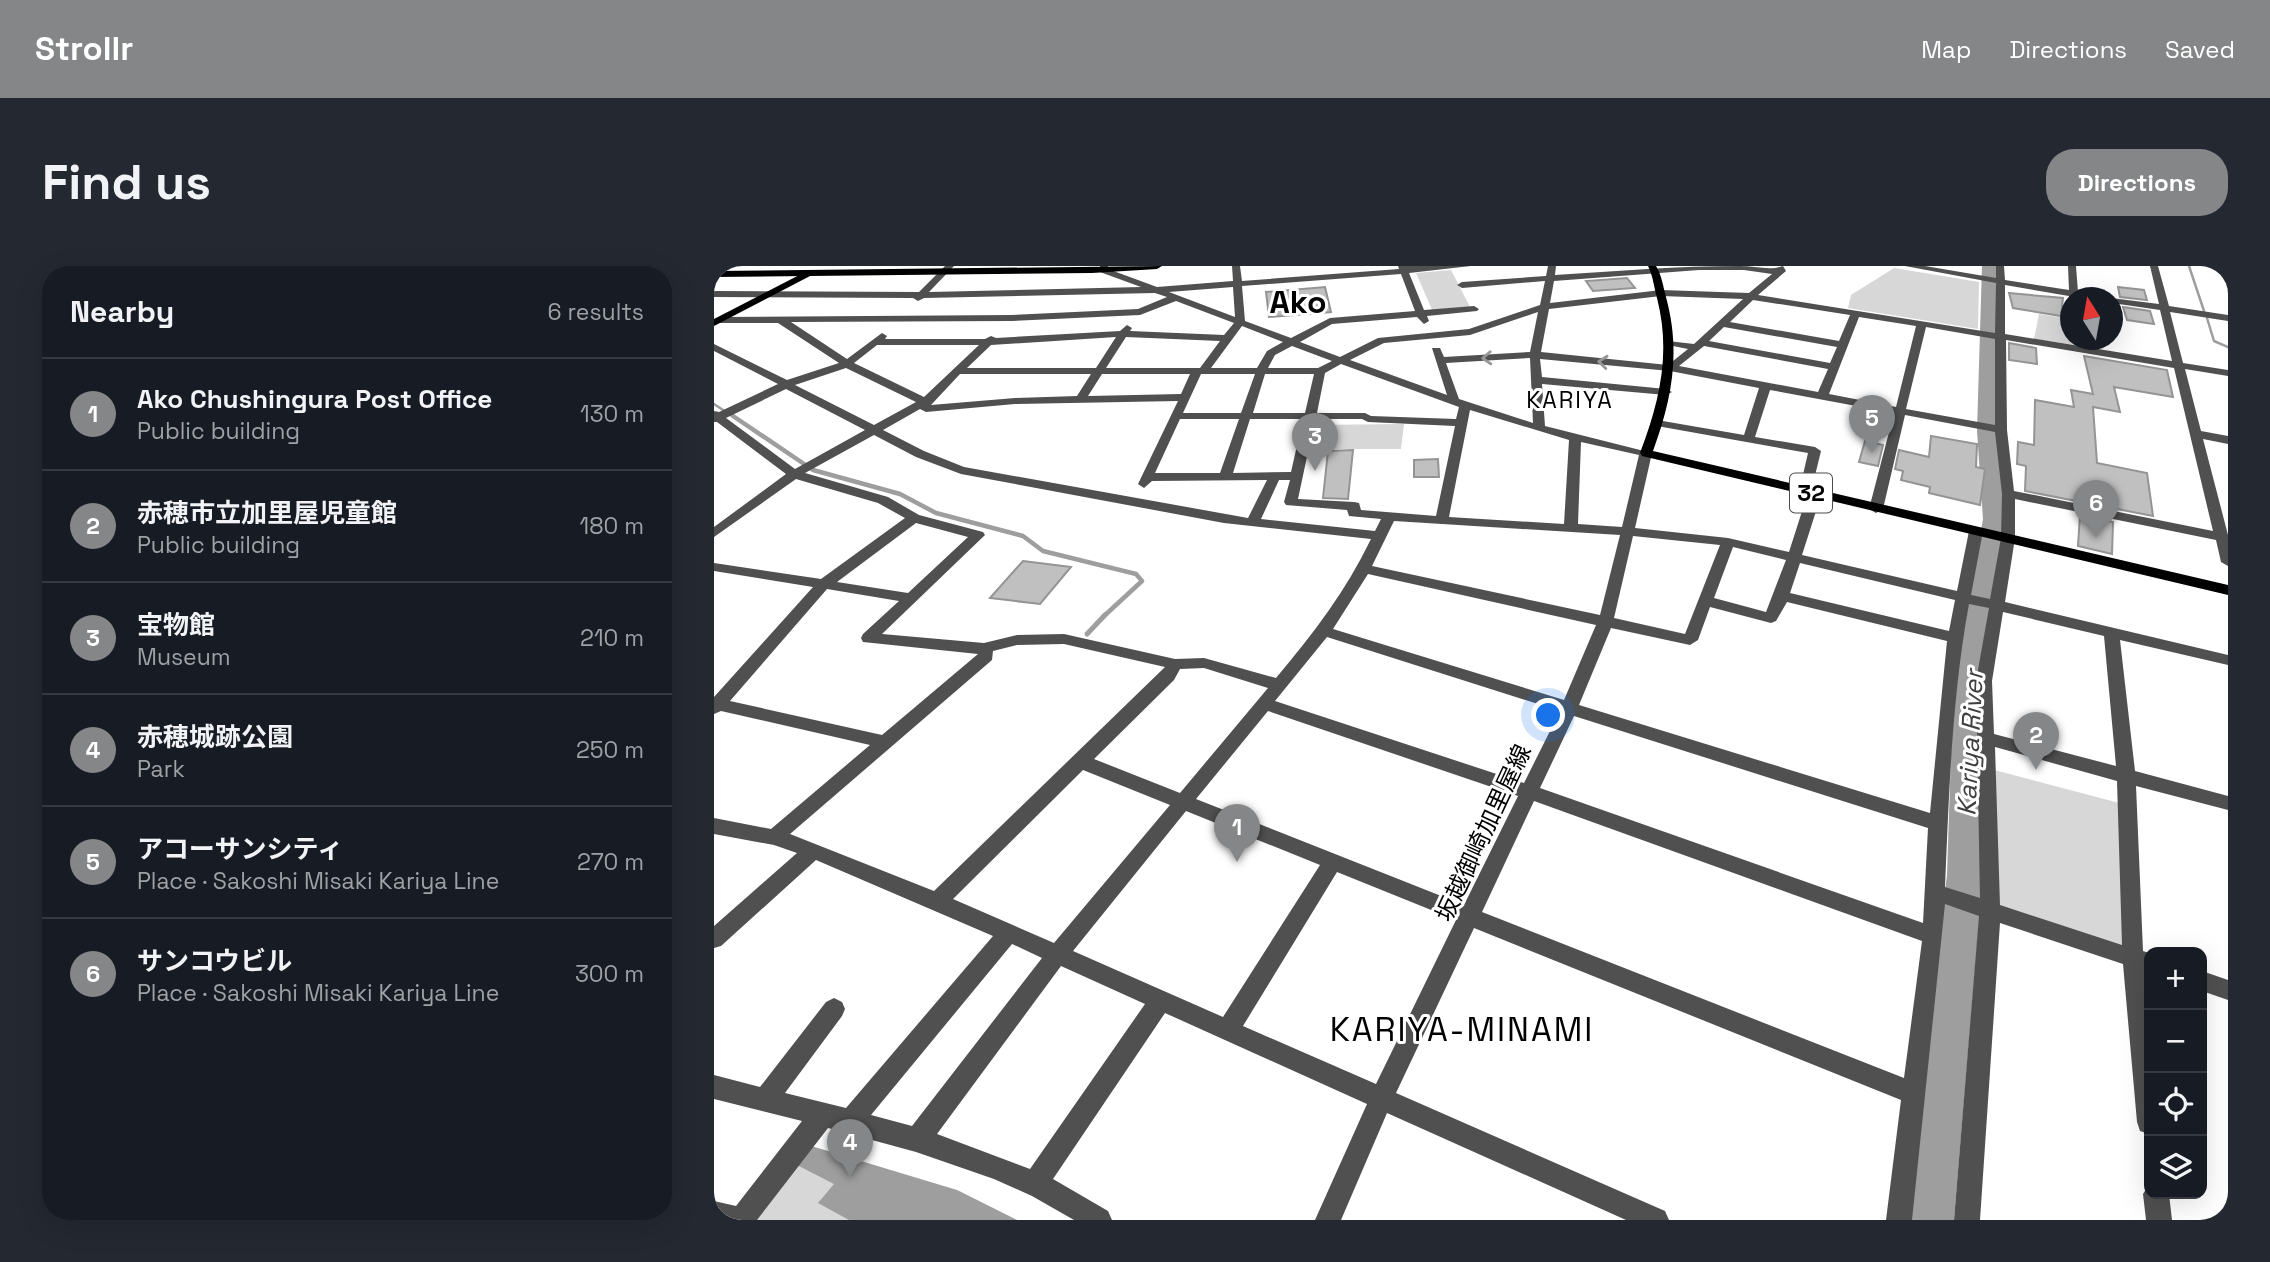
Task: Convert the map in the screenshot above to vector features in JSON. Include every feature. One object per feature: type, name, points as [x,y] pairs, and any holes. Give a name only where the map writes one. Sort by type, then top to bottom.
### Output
[{"type":"highway","points":[[714,274],[1157,266]]},
{"type":"main road","points":[[1646,453],[1666,391],[1672,343],[1653,268]]},
{"type":"main road","points":[[717,321],[809,273]]},
{"type":"main road","name":"32","points":[[1646,453],[2228,590]]},
{"type":"street","points":[[809,273],[820,266]]},
{"type":"street","points":[[1131,500],[1149,477],[1184,397],[1200,371],[1240,322],[1236,266]]},
{"type":"street","points":[[714,294],[921,295],[1154,290],[1403,268],[1467,266]]},
{"type":"street","points":[[1539,428],[1535,355],[1552,266]]},
{"type":"street","points":[[1670,369],[1701,346],[1748,296],[1787,266]]},
{"type":"street","points":[[1909,266],[2060,293]]},
{"type":"street","points":[[1980,266],[1980,278]]},
{"type":"street","points":[[1967,1220],[1990,911],[1988,739],[1984,681],[2008,538],[1996,281],[2000,266]]},
{"type":"street","points":[[2072,266],[2073,287]]},
{"type":"street","points":[[2154,266],[2197,434],[2222,509],[2222,537],[2228,562]]},
{"type":"street","points":[[1453,267],[1483,327]]},
{"type":"street","points":[[1462,285],[1653,268],[1724,267],[1779,272]]},
{"type":"street","points":[[1104,268],[1174,298],[1460,402],[1539,428],[1646,453]]},
{"type":"street","points":[[1403,268],[1460,402],[1462,423],[1442,521]]},
{"type":"street","points":[[947,269],[875,342],[847,364],[787,384],[716,417],[794,474],[883,499],[914,519],[978,535],[869,638],[984,648],[1017,640],[1063,639],[1175,664],[1204,663],[1279,685]]},
{"type":"street","points":[[714,533],[794,474],[875,432],[925,402],[1035,293]]},
{"type":"street","points":[[957,371],[1320,371],[1340,358],[1382,340],[1470,332],[1543,306],[1661,293],[1748,296],[2000,336],[2060,342]]},
{"type":"street","points":[[717,321],[1011,318],[1140,312],[1174,298]]},
{"type":"street","points":[[2123,302],[2228,318]]},
{"type":"street","points":[[1225,477],[1261,371],[1271,353],[1330,321],[1474,309]]},
{"type":"street","points":[[1081,398],[1140,312]]},
{"type":"street","points":[[1823,395],[1856,312]]},
{"type":"street","points":[[779,319],[847,364],[925,402]]},
{"type":"street","points":[[1720,323],[1845,345]]},
{"type":"street","points":[[1876,509],[1903,410],[1922,323]]},
{"type":"street","points":[[875,342],[988,342],[1123,334],[1227,338]]},
{"type":"street","points":[[1672,343],[1834,367]]},
{"type":"street","points":[[714,347],[875,432],[939,463],[961,470],[1252,523],[1381,536]]},
{"type":"street","points":[[2108,350],[2228,373]]},
{"type":"street","points":[[1440,360],[1535,355],[1670,369],[1823,395],[2001,430]]},
{"type":"street","points":[[1320,371],[1291,502],[1354,506],[1354,513],[1389,517],[1628,531],[1728,542],[2228,660]]},
{"type":"street","points":[[1536,380],[1666,391]]},
{"type":"street","points":[[1748,440],[1766,385]]},
{"type":"street","points":[[925,402],[926,409],[940,410],[1016,401],[1184,397]]},
{"type":"street","points":[[1175,416],[1365,416],[1368,419],[1462,423]]},
{"type":"street","points":[[1657,423],[1815,452],[1805,492],[1811,505],[1782,596],[1770,618],[1705,601]]},
{"type":"street","points":[[2197,434],[2228,440]]},
{"type":"street","points":[[1571,529],[1575,437]]},
{"type":"street","name":"坂越御崎加里屋線","points":[[1328,1220],[1382,1097],[1569,709],[1606,620],[1646,453]]},
{"type":"street","points":[[1252,523],[1275,476]]},
{"type":"street","points":[[1149,477],[1296,476]]},
{"type":"street","points":[[2008,494],[2222,537]]},
{"type":"street","points":[[917,1140],[1056,956],[1324,631],[1364,569],[1389,517]]},
{"type":"street","points":[[887,743],[715,705],[823,584],[914,519]]},
{"type":"street","points":[[1899,1220],[1933,936],[1938,823],[1955,638],[1976,531]]},
{"type":"street","points":[[1364,569],[1690,640],[1728,542]]},
{"type":"street","points":[[714,568],[910,598]]},
{"type":"street","points":[[1782,596],[1955,638]]},
{"type":"street","points":[[1324,631],[1938,823]]},
{"type":"street","points":[[2111,631],[2141,961],[2147,1073]]},
{"type":"street","points":[[774,837],[986,656],[984,648]]},
{"type":"street","points":[[937,901],[1168,676],[1175,664]]},
{"type":"street","points":[[1265,704],[1529,792],[1933,936]]},
{"type":"street","points":[[1988,739],[2228,803]]},
{"type":"street","points":[[1080,761],[1332,864],[1913,1093]]},
{"type":"street","points":[[714,826],[774,837],[813,850],[937,901],[1656,1220]]},
{"type":"street","points":[[714,939],[813,850]]},
{"type":"street","points":[[1227,1031],[1332,864]]},
{"type":"street","points":[[1937,893],[2141,961]]},
{"type":"street","points":[[849,1123],[1008,934]]},
{"type":"street","points":[[2207,983],[2228,990]]},
{"type":"street","points":[[1035,1184],[1160,1002]]},
{"type":"street","points":[[765,1100],[834,1010]]},
{"type":"street","points":[[714,1087],[917,1140],[1035,1184],[1098,1220]]},
{"type":"street","points":[[714,1214],[741,1220],[822,1115]]},
{"type":"street","points":[[2157,1199],[2159,1220]]},
{"type":"shaded area","points":[[1894,268],[1979,282],[1978,329],[1848,308],[1851,295]]},
{"type":"shaded area","points":[[1451,270],[1470,307],[1433,312],[1416,273]]},
{"type":"shaded area","points":[[1984,282],[1992,283],[1995,331],[1984,330]]},
{"type":"shaded area","points":[[2039,314],[2060,317],[2060,343],[2034,339]]},
{"type":"shaded area","points":[[1404,424],[1401,449],[1307,449],[1312,425]]},
{"type":"shaded area","points":[[1987,768],[2127,805],[2133,958],[1990,911]]},
{"type":"shaded area","points":[[808,1145],[957,1190],[1017,1220],[849,1220],[818,1203],[834,1184],[795,1164]]},
{"type":"shaded area","points":[[795,1164],[957,1190],[1017,1220],[753,1220]]},
{"type":"building","points":[[1627,278],[1635,288],[1593,291],[1586,281]]},
{"type":"building","points":[[1325,287],[1331,312],[1269,317],[1266,292]]},
{"type":"building","points":[[2123,288],[2144,290],[2147,300],[2123,297]]},
{"type":"building","points":[[2009,293],[2060,298],[2060,316],[2013,308]]},
{"type":"building","points":[[2123,307],[2150,311],[2154,324],[2127,320]]},
{"type":"building","points":[[2009,343],[2036,348],[2037,364],[2009,360]]},
{"type":"building","points":[[2084,356],[2167,370],[2173,397],[2114,387],[2120,412],[2093,407],[2097,463],[2147,473],[2153,516],[2025,491],[2026,466],[2017,464],[2018,442],[2034,445],[2035,400],[2074,407],[2071,390],[2093,394]]},
{"type":"building","points":[[1931,436],[1977,444],[1976,467],[1985,469],[1980,505],[1929,493],[1930,487],[1901,480],[1903,471],[1895,469],[1899,450],[1929,457]]},
{"type":"building","points":[[1865,441],[1883,445],[1878,466],[1859,462]]},
{"type":"building","points":[[1353,450],[1348,499],[1323,498],[1328,451]]},
{"type":"building","points":[[1438,459],[1439,477],[1414,477],[1414,460]]},
{"type":"building","points":[[2080,515],[2113,522],[2112,554],[2078,546]]},
{"type":"building","points":[[1023,561],[1071,567],[1040,604],[990,598]]},
{"type":"waterway","name":"Kariya River","points":[[1930,1220],[1965,875],[1968,694],[1995,519],[1988,431],[1990,266]]},
{"type":"waterway","points":[[2189,266],[2204,311]]},
{"type":"waterway","points":[[2207,318],[2214,341],[2228,347]]},
{"type":"waterway","points":[[714,404],[735,418]]},
{"type":"waterway","points":[[733,416],[813,470],[900,494],[936,513],[1023,536],[1043,551],[1136,574],[1142,581],[1104,616]]},
{"type":"waterway","points":[[1087,634],[1104,616]]},
{"type":"place","name":"アコーサンシティ","points":[[1872,453]]},
{"type":"place","name":"宝物館","points":[[1315,471]]},
{"type":"place","name":"サンコウビル","points":[[2096,538]]},
{"type":"place","name":"赤穂市立加里屋児童館","points":[[2036,770]]},
{"type":"place","name":"Ako Chushingura Post Office","points":[[1237,862]]},
{"type":"place","name":"赤穂城跡公園","points":[[850,1177]]},
{"type":"district","name":"Ako","points":[[1298,302]]},
{"type":"district","name":"KARIYA","points":[[1570,400]]},
{"type":"district","name":"KARIYA-MINAMI","points":[[1462,1030]]}]
